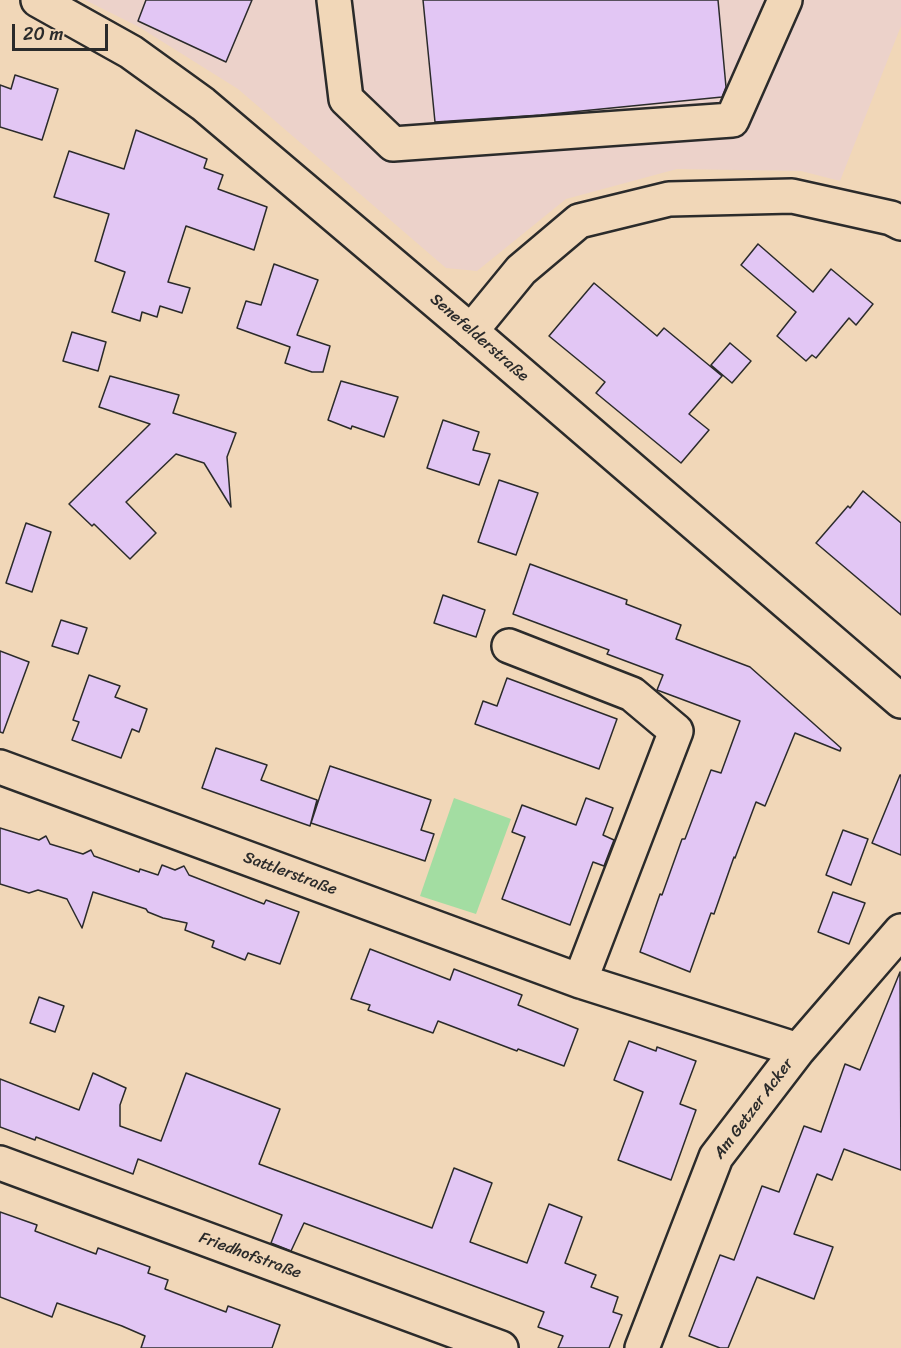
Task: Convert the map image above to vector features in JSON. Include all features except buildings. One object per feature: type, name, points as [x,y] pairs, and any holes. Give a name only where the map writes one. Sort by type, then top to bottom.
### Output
[{"type":"street","name":"Senefelderstraße","points":[[38,0],[131,52],[203,104],[901,701]]},
{"type":"street","points":[[334,0],[346,99],[393,144],[732,120],[785,0]]},
{"type":"street","points":[[471,331],[521,270],[579,221],[669,199],[792,196],[901,223]]},
{"type":"street","points":[[508,646],[632,694],[676,731],[580,981]]},
{"type":"street","name":"Sattlerstraße","points":[[0,767],[580,981],[798,1050]]},
{"type":"street","name":"Am Getzer Acker","points":[[642,1348],[716,1157],[798,1050],[901,931]]},
{"type":"street","name":"Friedhofstraße","points":[[0,1163],[501,1348]]},
{"type":"shaded area","points":[[85,0],[901,0],[901,26],[840,181],[801,171],[677,169],[566,199],[477,271],[446,268],[238,89],[139,27]]},
{"type":"green space","points":[[454,798],[511,819],[476,914],[420,896]]}]
